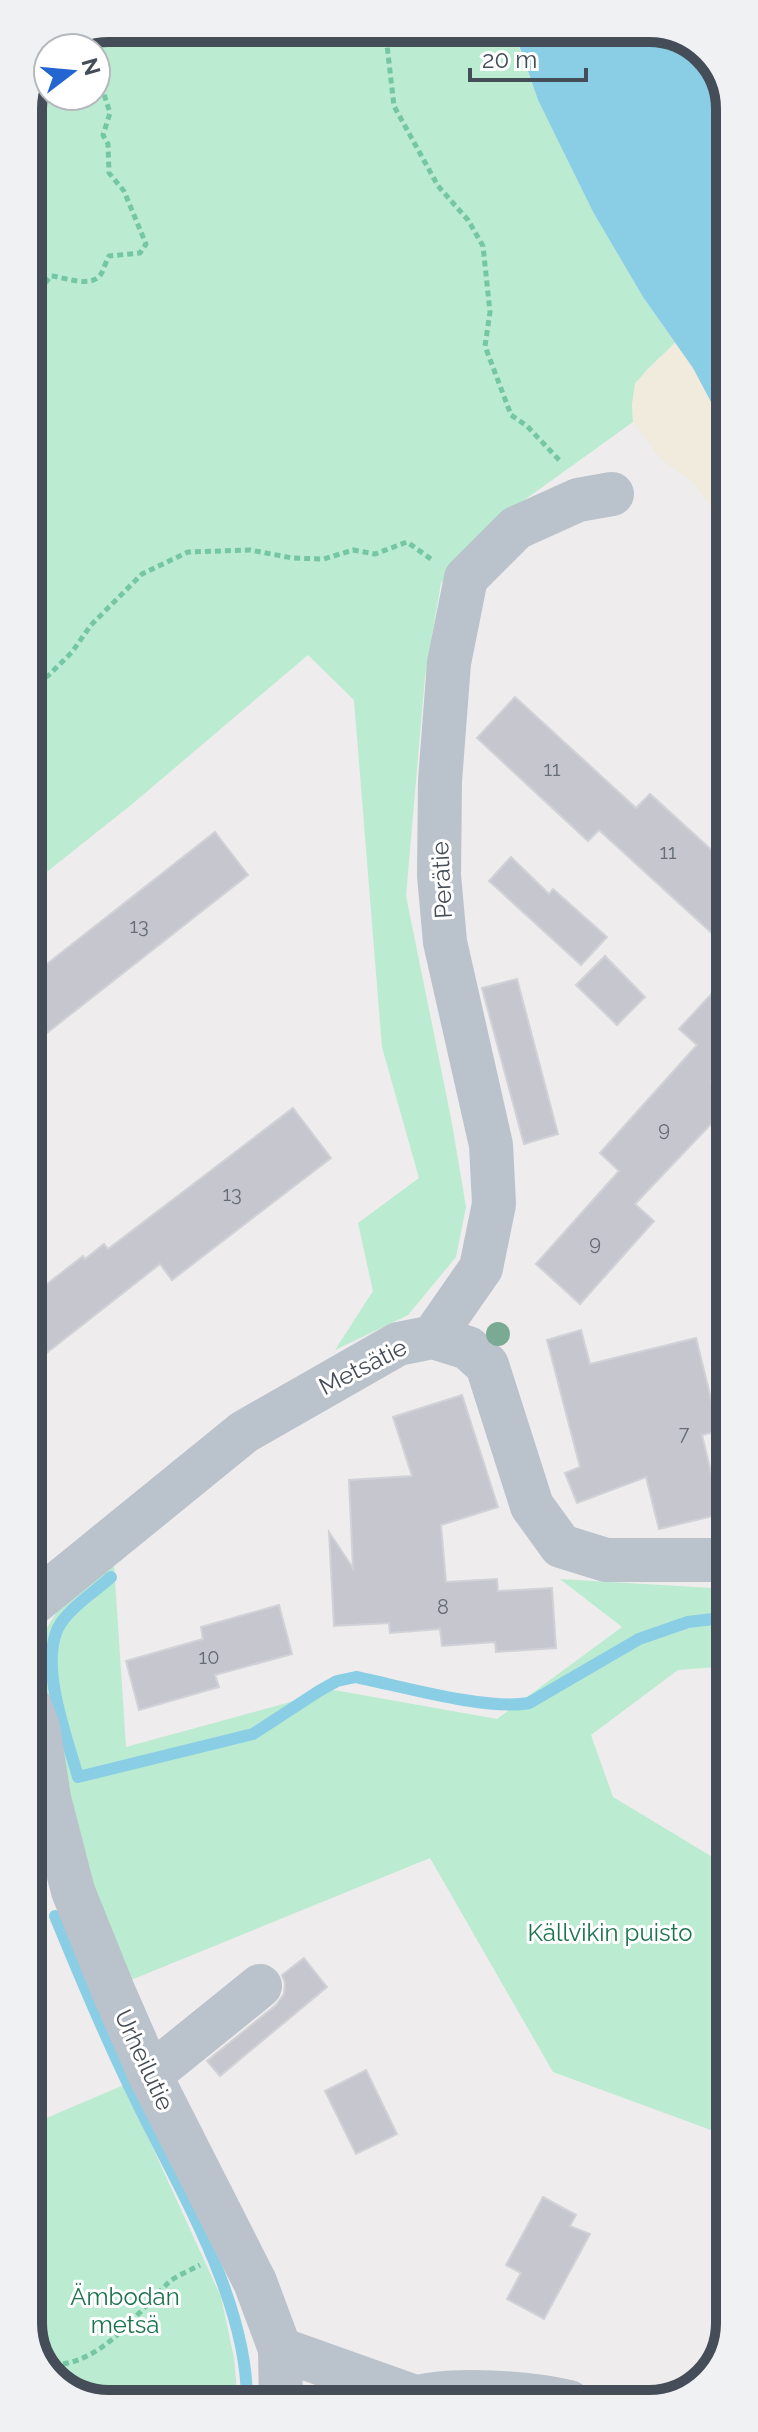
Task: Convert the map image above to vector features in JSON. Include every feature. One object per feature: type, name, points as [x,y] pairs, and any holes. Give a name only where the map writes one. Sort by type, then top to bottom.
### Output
[{"type":"street","points":[[466,578],[516,528],[578,500],[612,494]]},
{"type":"street","name":"Perätie","points":[[433,1337],[481,1268],[494,1204],[491,1145],[445,942],[439,875],[440,781],[449,663],[466,578]]},
{"type":"street","name":"Metsätie","points":[[42,1596],[244,1432],[398,1344],[433,1337],[468,1348],[487,1365],[532,1506],[561,1546],[606,1560],[716,1560]]},
{"type":"street","name":"Urheilutie","points":[[42,1753],[49,1798],[73,1891],[150,2075],[255,2282],[280,2349],[281,2390]]},
{"type":"street","points":[[150,2075],[260,1986]]},
{"type":"street","points":[[280,2349],[384,2390]]},
{"type":"path","points":[[388,42],[394,106],[438,186],[468,220],[483,246],[490,312],[485,346],[511,415],[527,426],[576,477],[612,494]]},
{"type":"path","points":[[42,287],[51,276],[81,282],[93,280],[101,274],[109,256],[140,253],[146,244],[124,191],[109,173],[108,144],[103,135],[110,112]]},
{"type":"path","points":[[42,680],[72,652],[91,625],[142,574],[188,552],[250,550],[292,558],[324,559],[353,550],[375,554],[407,542],[435,562],[466,578]]},
{"type":"path","points":[[57,2364],[92,2355],[143,2311],[169,2281],[236,2245]]},
{"type":"green space","points":[[112,42],[517,42],[538,100],[593,212],[643,297],[675,343],[648,369],[637,385],[633,422],[495,521],[441,583],[425,677],[406,896],[466,1207],[456,1257],[408,1315],[335,1350],[373,1291],[358,1223],[419,1178],[382,1047],[354,700],[308,655],[131,805],[42,876],[42,112],[112,112]]},
{"type":"green space","name":"Källvikin puisto","points":[[114,1565],[126,1747],[334,1690],[497,1719],[622,1627],[560,1579],[716,1588],[716,1667],[678,1670],[591,1735],[613,1797],[716,1859],[716,2132],[553,2072],[430,1858],[131,1980],[102,1915],[42,1698],[42,1636],[65,1598]]},
{"type":"green space","name":"Ämbodan metsä","points":[[124,2085],[221,2297],[234,2358],[237,2390],[96,2389],[72,2379],[53,2360],[44,2340],[42,2323],[42,2120]]},
{"type":"sand","points":[[675,343],[693,368],[716,411],[716,503],[710,506],[694,483],[662,460],[633,422],[635,383]]},
{"type":"water","points":[[518,42],[662,43],[682,51],[705,72],[714,92],[716,109],[716,411],[693,368],[643,297],[593,212],[538,100]]},
{"type":"building","points":[[515,697],[636,808],[650,794],[716,854],[716,937],[599,830],[588,841],[477,738]]},
{"type":"building","points":[[215,832],[248,875],[42,1037],[42,968]]},
{"type":"building","points":[[511,857],[549,894],[553,889],[607,937],[581,965],[489,881]]},
{"type":"building","points":[[605,956],[645,997],[617,1025],[576,985]]},
{"type":"building","points":[[517,979],[558,1134],[524,1144],[482,988]]},
{"type":"building","points":[[716,989],[716,1077],[711,1082],[716,1086],[716,1119],[635,1204],[654,1221],[580,1304],[536,1264],[619,1171],[600,1153],[697,1045],[679,1029]]},
{"type":"building","points":[[293,1108],[331,1158],[172,1280],[160,1264],[42,1357],[42,1288],[83,1256],[85,1259],[104,1244],[108,1249]]},
{"type":"building","points":[[581,1330],[590,1364],[696,1338],[716,1419],[716,1432],[702,1435],[716,1493],[716,1515],[659,1529],[646,1477],[577,1503],[565,1473],[580,1467],[547,1340]]},
{"type":"building","points":[[462,1395],[498,1507],[441,1525],[446,1582],[497,1579],[498,1591],[552,1588],[556,1648],[496,1652],[495,1642],[442,1646],[440,1629],[390,1633],[389,1623],[334,1626],[329,1532],[353,1568],[349,1480],[412,1476],[393,1417]]},
{"type":"building","points":[[279,1605],[292,1654],[215,1675],[219,1687],[139,1710],[126,1661],[203,1639],[201,1627]]},
{"type":"building","points":[[304,1958],[327,1987],[220,2076],[207,2061],[276,2005],[284,1994],[282,1975]]},
{"type":"building","points":[[366,2070],[397,2134],[356,2154],[325,2091]]},
{"type":"building","points":[[543,2197],[576,2215],[570,2226],[590,2234],[544,2319],[507,2299],[521,2273],[506,2265]]},
{"type":"waterway","points":[[111,1577],[64,1619],[56,1634],[52,1653],[56,1696],[78,1777],[253,1734],[337,1681],[356,1677],[468,1701],[512,1705],[529,1703],[639,1639],[688,1622],[716,1619]]},
{"type":"waterway","points":[[55,1916],[113,2052],[207,2245],[236,2325],[246,2390]]}]
